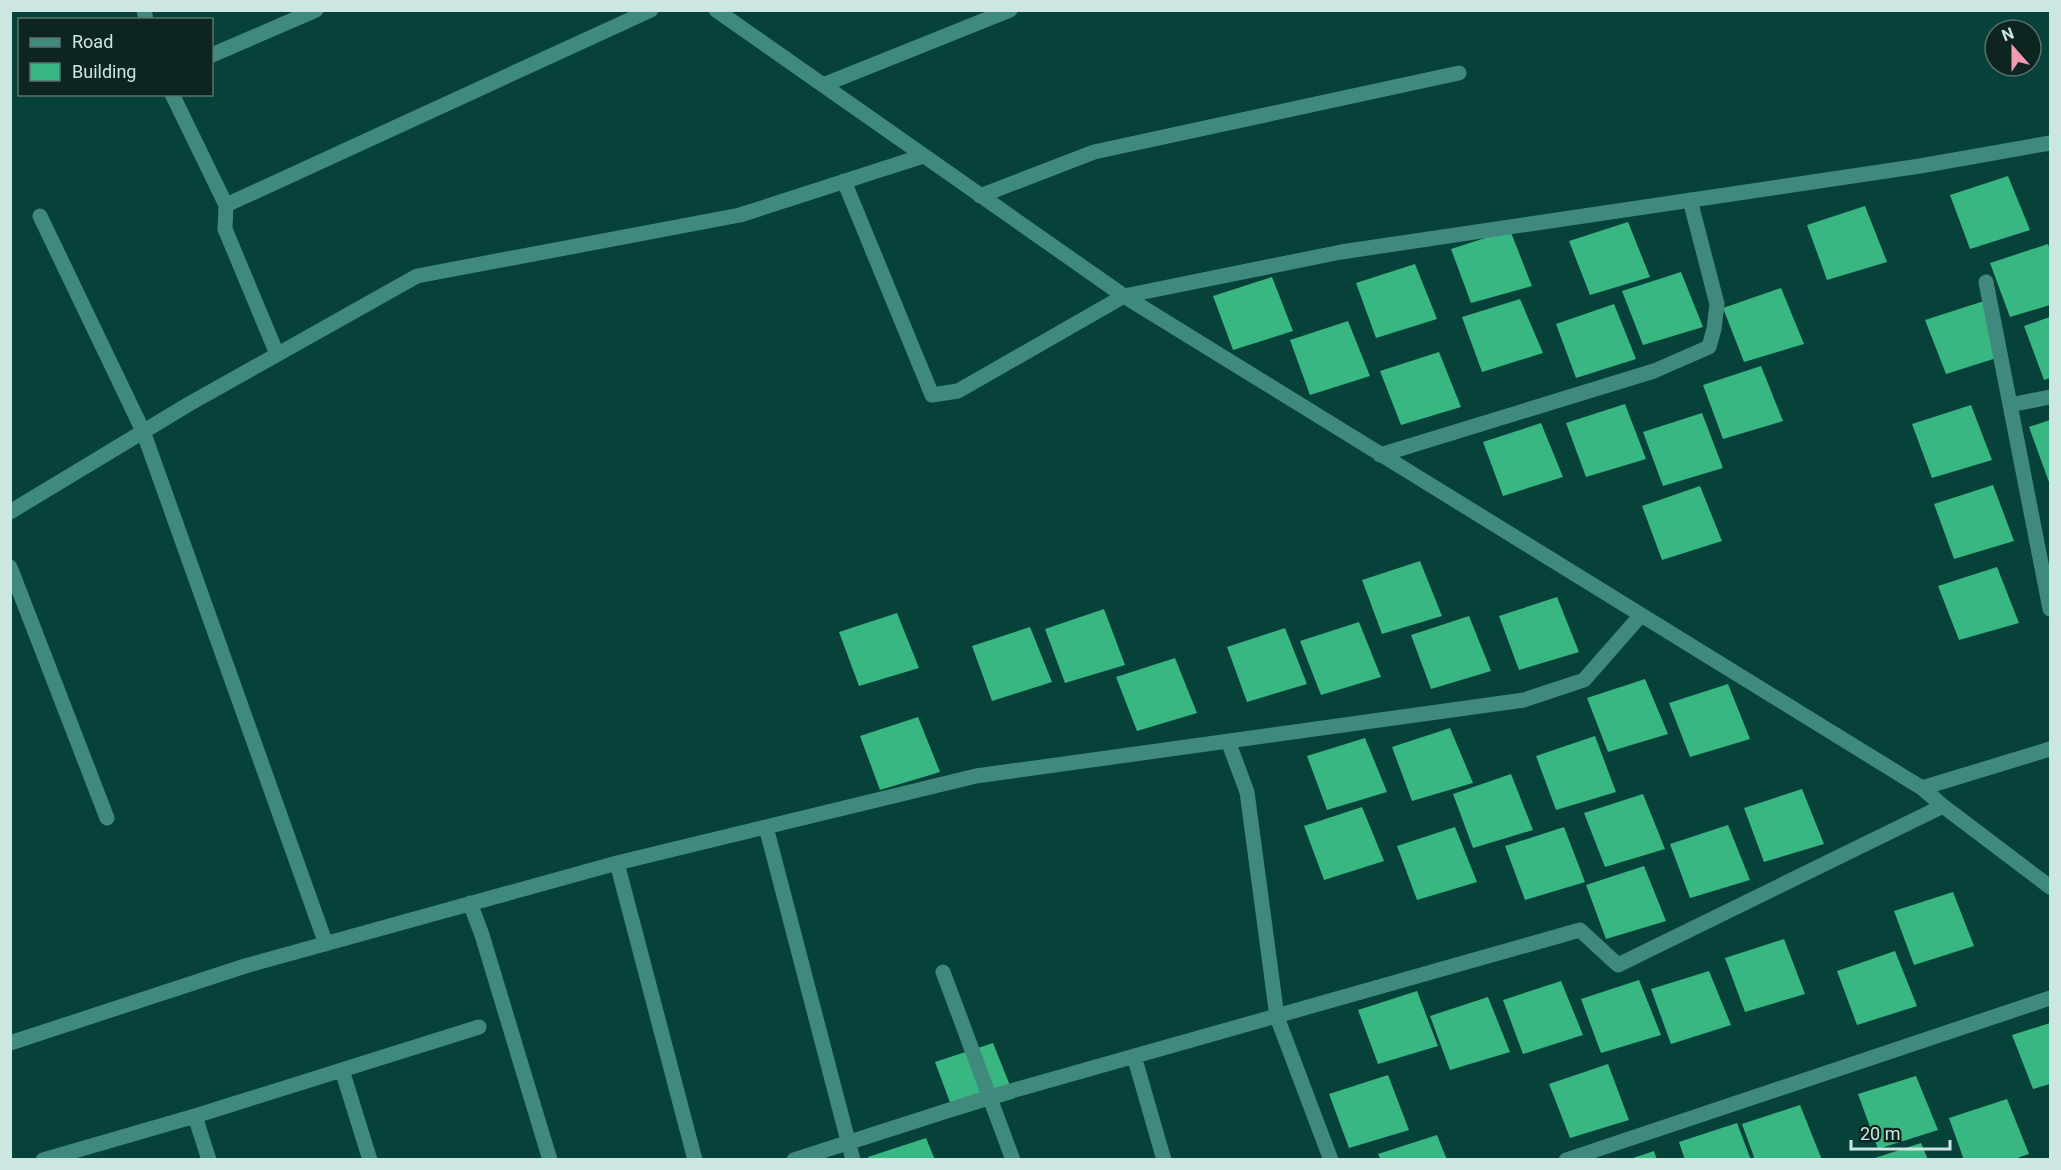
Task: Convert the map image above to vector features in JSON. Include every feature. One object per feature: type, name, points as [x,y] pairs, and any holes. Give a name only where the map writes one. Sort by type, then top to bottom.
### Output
[{"type":"street","points":[[213,55],[316,10]]},
{"type":"street","points":[[226,205],[651,10]]},
{"type":"street","points":[[716,10],[1124,296],[1922,788],[2050,887]]},
{"type":"street","points":[[823,86],[1010,10]]},
{"type":"street","points":[[980,196],[1094,152],[1459,73]]},
{"type":"street","points":[[173,96],[226,205],[225,229],[277,354]]},
{"type":"street","points":[[844,182],[932,395],[958,391],[1124,296],[1341,252],[1920,166],[2050,143]]},
{"type":"street","points":[[10,512],[143,431],[417,276],[740,215],[923,156]]},
{"type":"street","points":[[1380,454],[1654,371],[1709,346],[1717,304],[1690,200]]},
{"type":"street","points":[[40,216],[143,431],[327,944]]},
{"type":"street","points":[[1986,282],[2050,609]]},
{"type":"street","points":[[2010,405],[2050,397]]},
{"type":"street","points":[[10,567],[107,818]]},
{"type":"street","points":[[10,1043],[245,966],[470,903],[617,863],[976,776],[1524,700],[1584,680],[1641,615]]},
{"type":"street","points":[[1228,741],[1247,792],[1277,1017],[1331,1160]]},
{"type":"street","points":[[1922,788],[2050,749]]},
{"type":"street","points":[[794,1160],[990,1097],[1580,930],[1618,965],[1943,806]]},
{"type":"street","points":[[766,827],[853,1160]]},
{"type":"street","points":[[617,863],[695,1160]]},
{"type":"street","points":[[470,903],[482,935],[550,1160]]},
{"type":"street","points":[[943,972],[1013,1160]]},
{"type":"street","points":[[1566,1160],[2050,998]]},
{"type":"street","points":[[43,1160],[195,1116],[479,1027]]},
{"type":"street","points":[[1134,1056],[1164,1160]]},
{"type":"street","points":[[342,1070],[370,1160]]},
{"type":"street","points":[[195,1116],[209,1160]]},
{"type":"building","points":[[2008,176],[2030,230],[1970,249],[1950,195]]},
{"type":"building","points":[[1865,206],[1887,262],[1827,280],[1807,225]]},
{"type":"building","points":[[1628,222],[1650,277],[1590,295],[1569,241]]},
{"type":"building","points":[[1510,230],[1532,286],[1471,303],[1451,249]]},
{"type":"building","points":[[2048,244],[2050,250],[2050,305],[2010,317],[1990,263]]},
{"type":"building","points":[[1415,264],[1437,319],[1376,338],[1356,283]]},
{"type":"building","points":[[1681,272],[1703,327],[1643,345],[1622,291]]},
{"type":"building","points":[[1272,277],[1293,331],[1233,350],[1213,296]]},
{"type":"building","points":[[1781,288],[1804,344],[1744,362],[1723,308]]},
{"type":"building","points":[[1520,299],[1543,353],[1482,372],[1462,317]]},
{"type":"building","points":[[1984,301],[2006,355],[1946,374],[1925,320]]},
{"type":"building","points":[[1614,304],[1636,359],[1576,378],[1556,324]]},
{"type":"building","points":[[2050,317],[2050,378],[2044,380],[2024,326]]},
{"type":"building","points":[[1348,321],[1370,376],[1310,395],[1290,340]]},
{"type":"building","points":[[1439,352],[1461,407],[1401,425],[1380,371]]},
{"type":"building","points":[[1761,366],[1783,421],[1723,439],[1703,385]]},
{"type":"building","points":[[1625,404],[1646,459],[1586,477],[1566,423]]},
{"type":"building","points":[[1971,405],[1992,460],[1932,478],[1912,424]]},
{"type":"building","points":[[1702,413],[1723,468],[1663,486],[1643,432]]},
{"type":"building","points":[[2050,420],[2050,485],[2029,427]]},
{"type":"building","points":[[1541,423],[1563,477],[1503,496],[1483,442]]},
{"type":"building","points":[[1993,485],[2014,541],[1954,559],[1934,504]]},
{"type":"building","points":[[1700,486],[1722,541],[1662,560],[1642,506]]},
{"type":"building","points":[[1420,561],[1442,616],[1382,634],[1362,580]]},
{"type":"building","points":[[1997,567],[2019,623],[1959,640],[1938,586]]},
{"type":"building","points":[[1557,597],[1579,652],[1519,670],[1499,616]]},
{"type":"building","points":[[1104,609],[1125,665],[1065,683],[1045,629]]},
{"type":"building","points":[[897,613],[919,668],[859,686],[839,632]]},
{"type":"building","points":[[1469,616],[1491,671],[1431,689],[1411,635]]},
{"type":"building","points":[[1359,622],[1381,677],[1321,695],[1300,641]]},
{"type":"building","points":[[1030,627],[1052,682],[992,701],[972,646]]},
{"type":"building","points":[[1285,628],[1307,684],[1247,702],[1227,647]]},
{"type":"building","points":[[1175,658],[1197,713],[1137,731],[1116,677]]},
{"type":"building","points":[[1645,679],[1668,734],[1608,752],[1587,698]]},
{"type":"building","points":[[1728,684],[1750,739],[1690,757],[1669,703]]},
{"type":"building","points":[[918,717],[940,772],[880,790],[860,736]]},
{"type":"building","points":[[1450,728],[1473,783],[1412,801],[1392,747]]},
{"type":"building","points":[[1595,736],[1616,792],[1556,810],[1536,756]]},
{"type":"building","points":[[1365,738],[1387,792],[1327,810],[1307,756]]},
{"type":"building","points":[[1511,774],[1533,830],[1473,848],[1453,794]]},
{"type":"building","points":[[1802,789],[1824,844],[1764,862],[1744,808]]},
{"type":"building","points":[[1643,794],[1665,849],[1605,867],[1584,813]]},
{"type":"building","points":[[1362,807],[1384,861],[1324,880],[1304,826]]},
{"type":"building","points":[[1728,825],[1750,880],[1690,898],[1670,844]]},
{"type":"building","points":[[1455,827],[1477,882],[1417,900],[1397,846]]},
{"type":"building","points":[[1564,827],[1585,882],[1525,900],[1505,846]]},
{"type":"building","points":[[1644,866],[1666,921],[1606,939],[1586,885]]},
{"type":"building","points":[[1953,892],[1974,946],[1914,965],[1894,911]]},
{"type":"building","points":[[1784,939],[1805,994],[1745,1012],[1725,958]]},
{"type":"building","points":[[1895,951],[1917,1006],[1857,1025],[1837,971]]},
{"type":"building","points":[[1709,971],[1731,1025],[1671,1044],[1651,989]]},
{"type":"building","points":[[1639,980],[1661,1035],[1601,1053],[1581,999]]},
{"type":"building","points":[[1561,981],[1583,1035],[1523,1054],[1503,1000]]},
{"type":"building","points":[[1417,991],[1438,1046],[1378,1064],[1358,1010]]},
{"type":"building","points":[[1488,997],[1510,1052],[1450,1070],[1430,1016]]},
{"type":"building","points":[[2050,1023],[2050,1084],[2033,1089],[2012,1035]]},
{"type":"building","points":[[993,1043],[1015,1098],[955,1116],[935,1062]]},
{"type":"building","points":[[1608,1064],[1629,1120],[1570,1138],[1549,1084]]},
{"type":"building","points":[[1388,1075],[1409,1130],[1349,1148],[1329,1094]]},
{"type":"building","points":[[1916,1076],[1938,1130],[1878,1149],[1858,1094]]},
{"type":"building","points":[[2007,1099],[2029,1154],[2011,1160],[1964,1160],[1949,1118]]},
{"type":"building","points":[[1800,1105],[1822,1160],[1755,1160],[1742,1124]]},
{"type":"building","points":[[1737,1123],[1751,1160],[1685,1160],[1679,1142]]},
{"type":"building","points":[[1437,1135],[1447,1160],[1381,1160],[1378,1154]]},
{"type":"building","points":[[926,1138],[935,1160],[869,1160],[868,1157]]},
{"type":"building","points":[[1921,1143],[1928,1160],[1872,1160],[1872,1159]]},
{"type":"building","points":[[1654,1151],[1657,1160],[1630,1160],[1630,1159]]}]
